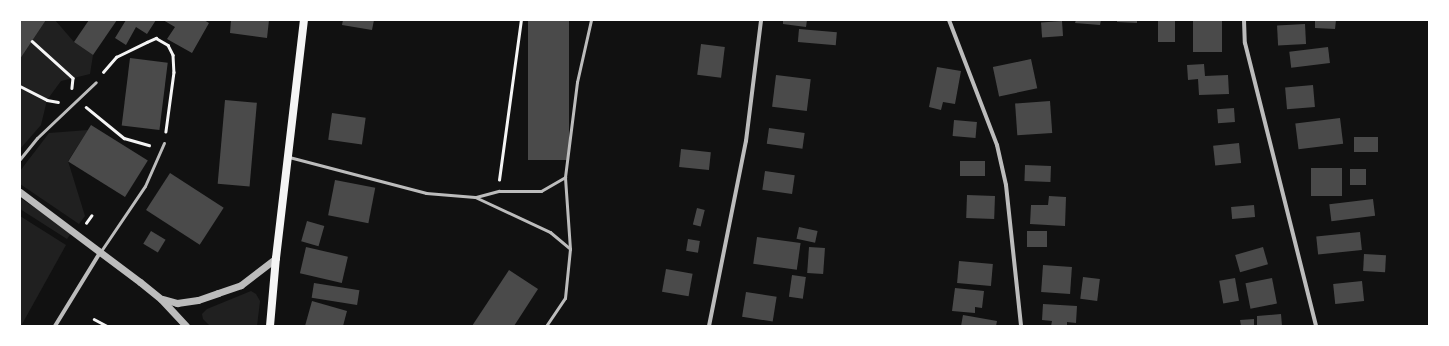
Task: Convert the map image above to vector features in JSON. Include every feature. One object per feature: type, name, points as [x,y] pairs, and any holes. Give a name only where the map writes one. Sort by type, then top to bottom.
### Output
[{"type":"main road","points":[[270,326],[276,258],[304,20]]},
{"type":"street","points":[[709,326],[746,141],[761,20]]},
{"type":"street","points":[[949,20],[997,145],[1006,185],[1021,326]]},
{"type":"street","points":[[1244,20],[1245,43],[1316,326]]},
{"type":"street","points":[[20,192],[101,251],[161,299],[186,326]]},
{"type":"street","points":[[55,326],[101,251]]},
{"type":"street","points":[[161,299],[177,303],[198,300],[241,285],[276,258]]},
{"type":"lane","points":[[546,326],[565,298],[570,249],[565,177],[577,82],[591,20]]},
{"type":"lane","points":[[20,159],[51,124],[76,103],[96,82]]},
{"type":"lane","points":[[101,251],[145,186],[164,143]]},
{"type":"lane","points":[[289,157],[426,193],[475,197],[499,191],[541,191],[565,177]]},
{"type":"lane","points":[[475,197],[550,232],[570,249]]},
{"type":"path","points":[[499,191],[521,20]]},
{"type":"path","points":[[96,82],[116,57],[156,38],[168,44],[173,55],[174,72],[164,143]]},
{"type":"path","points":[[32,41],[72,78],[71,103]]},
{"type":"path","points":[[20,86],[47,100],[76,103],[97,114],[124,138],[161,150]]},
{"type":"path","points":[[94,319],[107,326]]},
{"type":"shaded area","points":[[46,20],[55,20],[74,42],[93,55],[90,74],[61,81],[47,100],[41,125],[20,149],[20,59]]},
{"type":"shaded area","points":[[88,130],[68,161],[85,216],[79,224],[20,184],[20,171],[49,133]]},
{"type":"shaded area","points":[[20,198],[72,232],[67,239],[20,209]]},
{"type":"shaded area","points":[[20,216],[66,245],[21,326],[20,326]]},
{"type":"shaded area","points":[[251,291],[256,294],[260,301],[257,326],[210,326],[203,319],[202,314],[207,309]]},
{"type":"building","points":[[20,20],[46,20],[20,59]]},
{"type":"building","points":[[89,20],[117,20],[93,55],[74,42]]},
{"type":"building","points":[[126,20],[156,20],[147,34],[136,27],[126,45],[115,38]]},
{"type":"building","points":[[163,20],[204,20],[209,23],[192,53],[167,39],[175,27]]},
{"type":"building","points":[[231,20],[269,20],[267,38],[230,33]]},
{"type":"building","points":[[343,20],[374,20],[372,30],[342,25]]},
{"type":"building","points":[[528,20],[569,20],[569,160],[528,160]]},
{"type":"building","points":[[783,20],[807,20],[806,27],[783,24]]},
{"type":"building","points":[[1076,20],[1101,20],[1100,25],[1075,23]]},
{"type":"building","points":[[1117,20],[1137,20],[1137,23],[1117,22]]},
{"type":"building","points":[[1158,20],[1175,20],[1175,42],[1158,42]]},
{"type":"building","points":[[1193,20],[1222,20],[1222,52],[1193,52]]},
{"type":"building","points":[[1315,20],[1336,20],[1335,29],[1315,28]]},
{"type":"building","points":[[1062,21],[1063,36],[1042,37],[1041,22]]},
{"type":"building","points":[[1305,24],[1306,44],[1278,45],[1277,25]]},
{"type":"building","points":[[799,29],[837,32],[836,45],[798,42]]},
{"type":"building","points":[[701,44],[725,47],[721,78],[697,75]]},
{"type":"building","points":[[1328,47],[1330,63],[1291,68],[1289,52]]},
{"type":"building","points":[[130,58],[168,63],[159,130],[122,125]]},
{"type":"building","points":[[1031,59],[1037,88],[999,96],[993,67]]},
{"type":"building","points":[[1204,64],[1205,76],[1228,75],[1229,94],[1199,95],[1198,79],[1188,80],[1187,65]]},
{"type":"building","points":[[937,67],[961,71],[955,104],[943,102],[941,110],[929,107]]},
{"type":"building","points":[[776,75],[811,79],[807,111],[772,107]]},
{"type":"building","points":[[1313,85],[1315,107],[1287,109],[1285,87]]},
{"type":"building","points":[[225,100],[257,103],[250,186],[218,184]]},
{"type":"building","points":[[1050,101],[1052,133],[1017,135],[1015,103]]},
{"type":"building","points":[[1234,108],[1235,122],[1218,123],[1217,109]]},
{"type":"building","points":[[332,113],[366,118],[362,144],[328,140]]},
{"type":"building","points":[[1340,118],[1343,144],[1299,149],[1295,123]]},
{"type":"building","points":[[954,120],[977,122],[976,138],[953,136]]},
{"type":"building","points":[[91,125],[148,161],[125,197],[68,161]]},
{"type":"building","points":[[769,128],[805,133],[802,149],[767,144]]},
{"type":"building","points":[[1354,137],[1378,137],[1378,152],[1354,152]]},
{"type":"building","points":[[1239,143],[1241,163],[1215,166],[1213,146]]},
{"type":"building","points":[[681,149],[711,152],[709,170],[679,167]]},
{"type":"building","points":[[960,161],[985,161],[985,176],[960,176]]},
{"type":"building","points":[[1025,165],[1051,166],[1050,182],[1024,181]]},
{"type":"building","points":[[1311,168],[1342,168],[1342,196],[1311,196]]},
{"type":"building","points":[[1350,169],[1366,169],[1366,185],[1350,185]]},
{"type":"building","points":[[765,171],[795,175],[792,194],[762,190]]},
{"type":"building","points":[[170,173],[224,208],[200,245],[146,210]]},
{"type":"building","points":[[335,180],[375,188],[368,223],[328,215]]},
{"type":"building","points":[[967,195],[995,196],[994,219],[966,218]]},
{"type":"building","points":[[1049,196],[1066,197],[1065,226],[1030,224],[1031,205],[1048,205]]},
{"type":"building","points":[[1373,199],[1375,216],[1331,221],[1329,204]]},
{"type":"building","points":[[1254,205],[1255,217],[1232,219],[1231,207]]},
{"type":"building","points":[[697,208],[705,210],[701,226],[693,224]]},
{"type":"building","points":[[307,221],[324,226],[319,246],[301,241]]},
{"type":"building","points":[[799,227],[818,231],[815,243],[797,239]]},
{"type":"building","points":[[151,231],[166,240],[158,253],[143,244]]},
{"type":"building","points":[[1027,231],[1047,231],[1047,247],[1027,247]]},
{"type":"building","points":[[1360,232],[1362,250],[1318,255],[1316,237]]},
{"type":"building","points":[[757,237],[801,243],[797,270],[753,264]]},
{"type":"building","points":[[688,239],[700,241],[698,253],[686,251]]},
{"type":"building","points":[[306,247],[348,257],[342,283],[300,273]]},
{"type":"building","points":[[809,247],[825,248],[823,274],[807,273]]},
{"type":"building","points":[[1263,247],[1268,264],[1240,272],[1235,255]]},
{"type":"building","points":[[1364,254],[1386,255],[1385,272],[1363,271]]},
{"type":"building","points":[[959,261],[993,264],[991,286],[957,283]]},
{"type":"building","points":[[1043,265],[1072,267],[1070,294],[1041,292]]},
{"type":"building","points":[[666,269],[693,274],[689,296],[662,292]]},
{"type":"building","points":[[509,270],[538,289],[514,326],[472,326]]},
{"type":"building","points":[[792,275],[806,277],[803,299],[789,297]]},
{"type":"building","points":[[1083,277],[1100,279],[1097,301],[1080,299]]},
{"type":"building","points":[[1235,278],[1239,301],[1223,303],[1219,281]]},
{"type":"building","points":[[1272,278],[1277,304],[1250,309],[1245,283]]},
{"type":"building","points":[[1362,281],[1364,301],[1335,304],[1333,284]]},
{"type":"building","points":[[314,283],[359,290],[357,305],[312,298]]},
{"type":"building","points":[[955,288],[984,291],[982,308],[975,307],[975,313],[952,311]]},
{"type":"building","points":[[746,292],[777,297],[773,322],[742,317]]},
{"type":"building","points":[[312,301],[347,311],[343,326],[305,326]]},
{"type":"building","points":[[1043,304],[1077,306],[1076,323],[1067,322],[1067,326],[1051,326],[1052,321],[1042,320]]},
{"type":"building","points":[[1281,314],[1282,326],[1257,326],[1257,316]]},
{"type":"building","points":[[963,315],[997,321],[996,326],[961,326]]},
{"type":"building","points":[[1254,319],[1254,326],[1241,326],[1240,320]]}]
